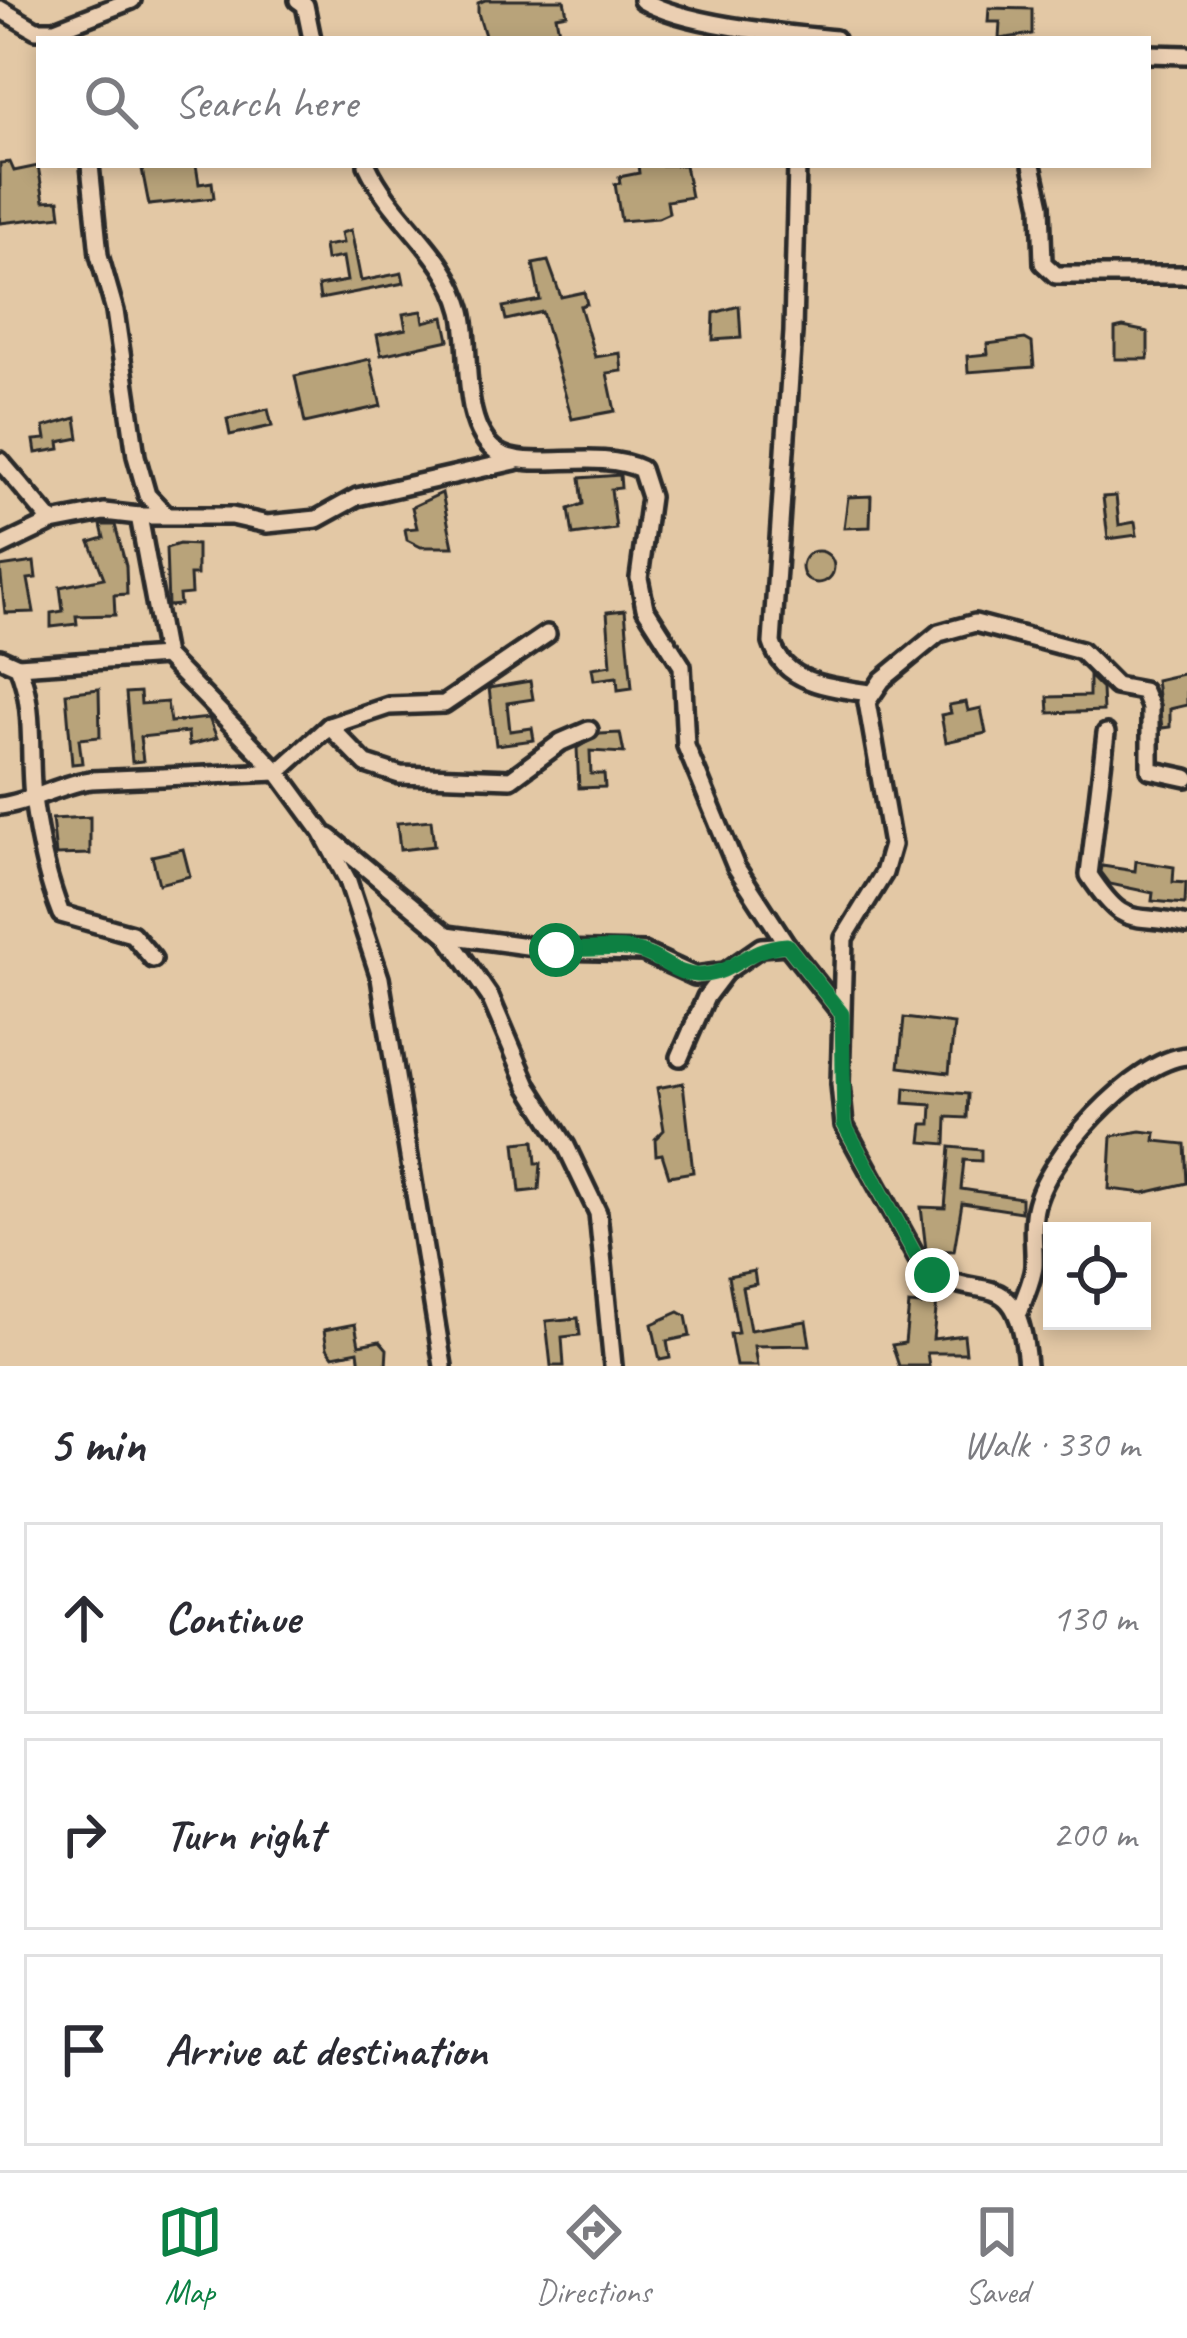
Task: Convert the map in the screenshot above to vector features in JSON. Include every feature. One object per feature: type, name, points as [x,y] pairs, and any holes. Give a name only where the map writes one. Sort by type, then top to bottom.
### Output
[{"type":"street","points":[[0,9],[36,30],[56,35],[132,0]]},
{"type":"street","points":[[298,0],[305,5],[311,36]]},
{"type":"street","points":[[642,0],[670,13],[794,36]]},
{"type":"street","points":[[1151,54],[1187,55]]},
{"type":"street","points":[[91,168],[99,255],[115,311],[136,457],[147,495],[164,513]]},
{"type":"street","points":[[369,168],[396,215],[449,270],[463,315],[477,424],[493,450],[516,461]]},
{"type":"street","points":[[797,168],[796,282],[772,643],[776,657],[804,680],[871,693]]},
{"type":"street","points":[[1033,168],[1041,206],[1043,263],[1056,275],[1187,275]]},
{"type":"street","points":[[0,547],[52,522],[104,512],[267,524],[317,519],[357,497],[516,461],[622,460],[641,470],[650,497],[639,578],[644,608],[682,666],[686,746],[736,867],[787,945],[842,1014]]},
{"type":"street","points":[[0,461],[52,522]]},
{"type":"street","points":[[139,516],[165,656],[278,772],[322,832],[348,881],[376,962],[443,1366]]},
{"type":"street","points":[[1020,1311],[1007,1298],[932,1275],[917,1258],[844,1124],[844,938],[884,873],[892,845],[890,808],[866,712],[871,693],[939,633],[975,623],[1023,635],[1081,651],[1115,686],[1143,691],[1150,707],[1150,770],[1187,778]]},
{"type":"street","points":[[0,806],[33,802],[70,783],[91,780],[278,772],[328,726],[389,706],[444,704],[547,634]]},
{"type":"street","points":[[0,658],[18,665],[165,656]]},
{"type":"street","points":[[18,665],[26,685],[36,771],[33,802],[50,886],[62,914],[132,934],[153,958]]},
{"type":"street","points":[[328,726],[366,764],[400,775],[511,779],[561,742],[589,730]]},
{"type":"street","points":[[1106,733],[1089,875],[1112,911],[1187,925]]},
{"type":"street","points":[[322,832],[363,860],[447,935],[483,984],[527,1086],[593,1199],[612,1321],[613,1366]]},
{"type":"street","points":[[447,935],[556,950],[643,952],[695,976],[725,973]]},
{"type":"street","points":[[680,1057],[706,997],[725,973],[745,953],[787,945]]},
{"type":"street","points":[[1027,1366],[1020,1311],[1034,1268],[1035,1208],[1046,1177],[1083,1128],[1138,1072],[1169,1057],[1187,1056]]},
{"type":"building","points":[[564,0],[567,14],[556,16],[560,36],[485,36],[478,3]]},
{"type":"building","points":[[989,8],[1032,9],[1032,34],[999,36],[1000,22],[988,22]]},
{"type":"building","points":[[10,162],[14,171],[38,168],[44,201],[59,200],[61,216],[0,223],[0,163]]},
{"type":"building","points":[[196,168],[199,184],[212,182],[214,198],[149,205],[142,169]]},
{"type":"building","points":[[638,168],[686,168],[691,197],[667,201],[669,213],[658,218],[621,221],[615,184],[620,183],[619,177],[639,173]]},
{"type":"building","points":[[351,230],[361,281],[402,273],[404,283],[320,299],[318,286],[347,281],[343,257],[326,260],[324,246],[343,243],[341,233]]},
{"type":"building","points":[[548,261],[561,297],[584,292],[587,304],[580,306],[595,357],[620,353],[622,371],[607,373],[615,411],[572,419],[542,312],[506,320],[503,307],[540,300],[533,264]]},
{"type":"building","points":[[739,306],[741,338],[713,340],[714,313]]},
{"type":"building","points":[[422,311],[424,322],[444,317],[449,340],[381,355],[377,335],[406,329],[403,314]]},
{"type":"building","points":[[1115,329],[1148,332],[1148,359],[1115,359]]},
{"type":"building","points":[[1025,339],[1032,343],[1034,367],[968,372],[967,356],[988,354],[987,344]]},
{"type":"building","points":[[370,359],[381,406],[305,423],[295,376]]},
{"type":"building","points":[[268,409],[272,426],[230,435],[227,419]]},
{"type":"building","points":[[76,418],[79,438],[59,442],[60,449],[36,453],[34,440],[46,439],[44,427]]},
{"type":"building","points":[[620,475],[621,488],[611,489],[616,529],[573,535],[569,509],[583,504],[580,478]]},
{"type":"building","points":[[442,493],[453,547],[421,547],[407,540],[405,529],[417,528],[412,507]]},
{"type":"building","points":[[871,496],[870,527],[844,528],[848,497]]},
{"type":"building","points":[[1116,496],[1119,525],[1135,522],[1137,535],[1108,539],[1103,497]]},
{"type":"building","points":[[101,525],[115,525],[126,566],[127,594],[114,595],[115,615],[76,616],[77,624],[51,627],[51,613],[63,611],[60,587],[104,578],[90,542],[104,538]]},
{"type":"building","points":[[197,545],[197,575],[190,575],[191,594],[179,595],[180,605],[168,606],[166,548]]},
{"type":"building","points":[[818,551],[829,556],[834,567],[829,578],[818,583],[807,578],[802,567],[807,556]]},
{"type":"building","points":[[34,562],[36,578],[28,579],[34,612],[5,613],[0,567]]},
{"type":"building","points":[[625,610],[632,688],[618,690],[617,677],[594,680],[592,668],[611,665],[607,612]]},
{"type":"building","points":[[1187,673],[1187,705],[1170,709],[1170,727],[1162,728],[1156,680]]},
{"type":"building","points":[[1089,676],[1102,689],[1103,711],[1049,713],[1048,697],[1089,696]]},
{"type":"building","points":[[530,681],[533,699],[507,703],[510,731],[532,728],[534,740],[496,745],[489,688]]},
{"type":"building","points":[[99,689],[100,737],[79,739],[82,763],[72,764],[66,693]]},
{"type":"building","points":[[140,692],[141,704],[167,702],[170,722],[209,718],[217,738],[189,745],[188,732],[140,737],[143,761],[132,762],[126,693]]},
{"type":"building","points":[[966,702],[968,711],[981,708],[986,733],[946,742],[941,715],[951,713],[949,705]]},
{"type":"building","points":[[620,733],[624,753],[590,751],[591,774],[604,774],[605,787],[579,788],[577,748],[600,734]]},
{"type":"building","points":[[90,817],[90,854],[56,855],[52,819]]},
{"type":"building","points":[[431,820],[434,846],[400,850],[397,823]]},
{"type":"building","points":[[183,849],[190,876],[159,884],[152,856]]},
{"type":"building","points":[[1136,861],[1174,867],[1173,882],[1186,883],[1185,904],[1152,901],[1153,893],[1110,884],[1101,872],[1102,866],[1135,871]]},
{"type":"building","points":[[904,1018],[954,1024],[949,1073],[899,1067]]},
{"type":"building","points":[[683,1083],[693,1172],[669,1176],[662,1154],[656,1155],[655,1139],[664,1130],[657,1088]]},
{"type":"building","points":[[905,1088],[968,1094],[967,1118],[947,1117],[946,1144],[921,1142],[923,1124],[931,1124],[932,1105],[904,1103]]},
{"type":"building","points":[[1156,1133],[1155,1141],[1185,1144],[1187,1183],[1144,1193],[1109,1189],[1112,1136]]},
{"type":"building","points":[[534,1141],[536,1163],[541,1163],[539,1190],[520,1192],[515,1143]]},
{"type":"building","points":[[950,1147],[981,1150],[981,1161],[964,1160],[961,1189],[1021,1198],[1021,1212],[962,1203],[954,1251],[926,1250],[921,1207],[945,1208]]},
{"type":"building","points":[[754,1271],[756,1284],[742,1287],[750,1330],[806,1321],[810,1345],[754,1346],[757,1366],[736,1366],[730,1334],[738,1333],[728,1276]]},
{"type":"building","points":[[921,1300],[937,1301],[933,1339],[964,1335],[966,1353],[927,1353],[929,1366],[899,1366],[892,1345],[905,1343],[909,1304],[921,1305]]},
{"type":"building","points":[[679,1312],[686,1316],[690,1336],[667,1341],[670,1358],[660,1360],[652,1324]]},
{"type":"building","points":[[578,1318],[580,1335],[562,1337],[564,1366],[551,1366],[546,1321]]},
{"type":"building","points":[[355,1324],[359,1345],[380,1341],[387,1349],[386,1366],[360,1366],[358,1351],[333,1356],[327,1348],[324,1330]]},
{"type":"route","points":[[556,950],[643,952],[663,966],[695,976],[725,973],[745,953],[787,945],[842,1014],[844,1124],[917,1258],[932,1275]]}]
